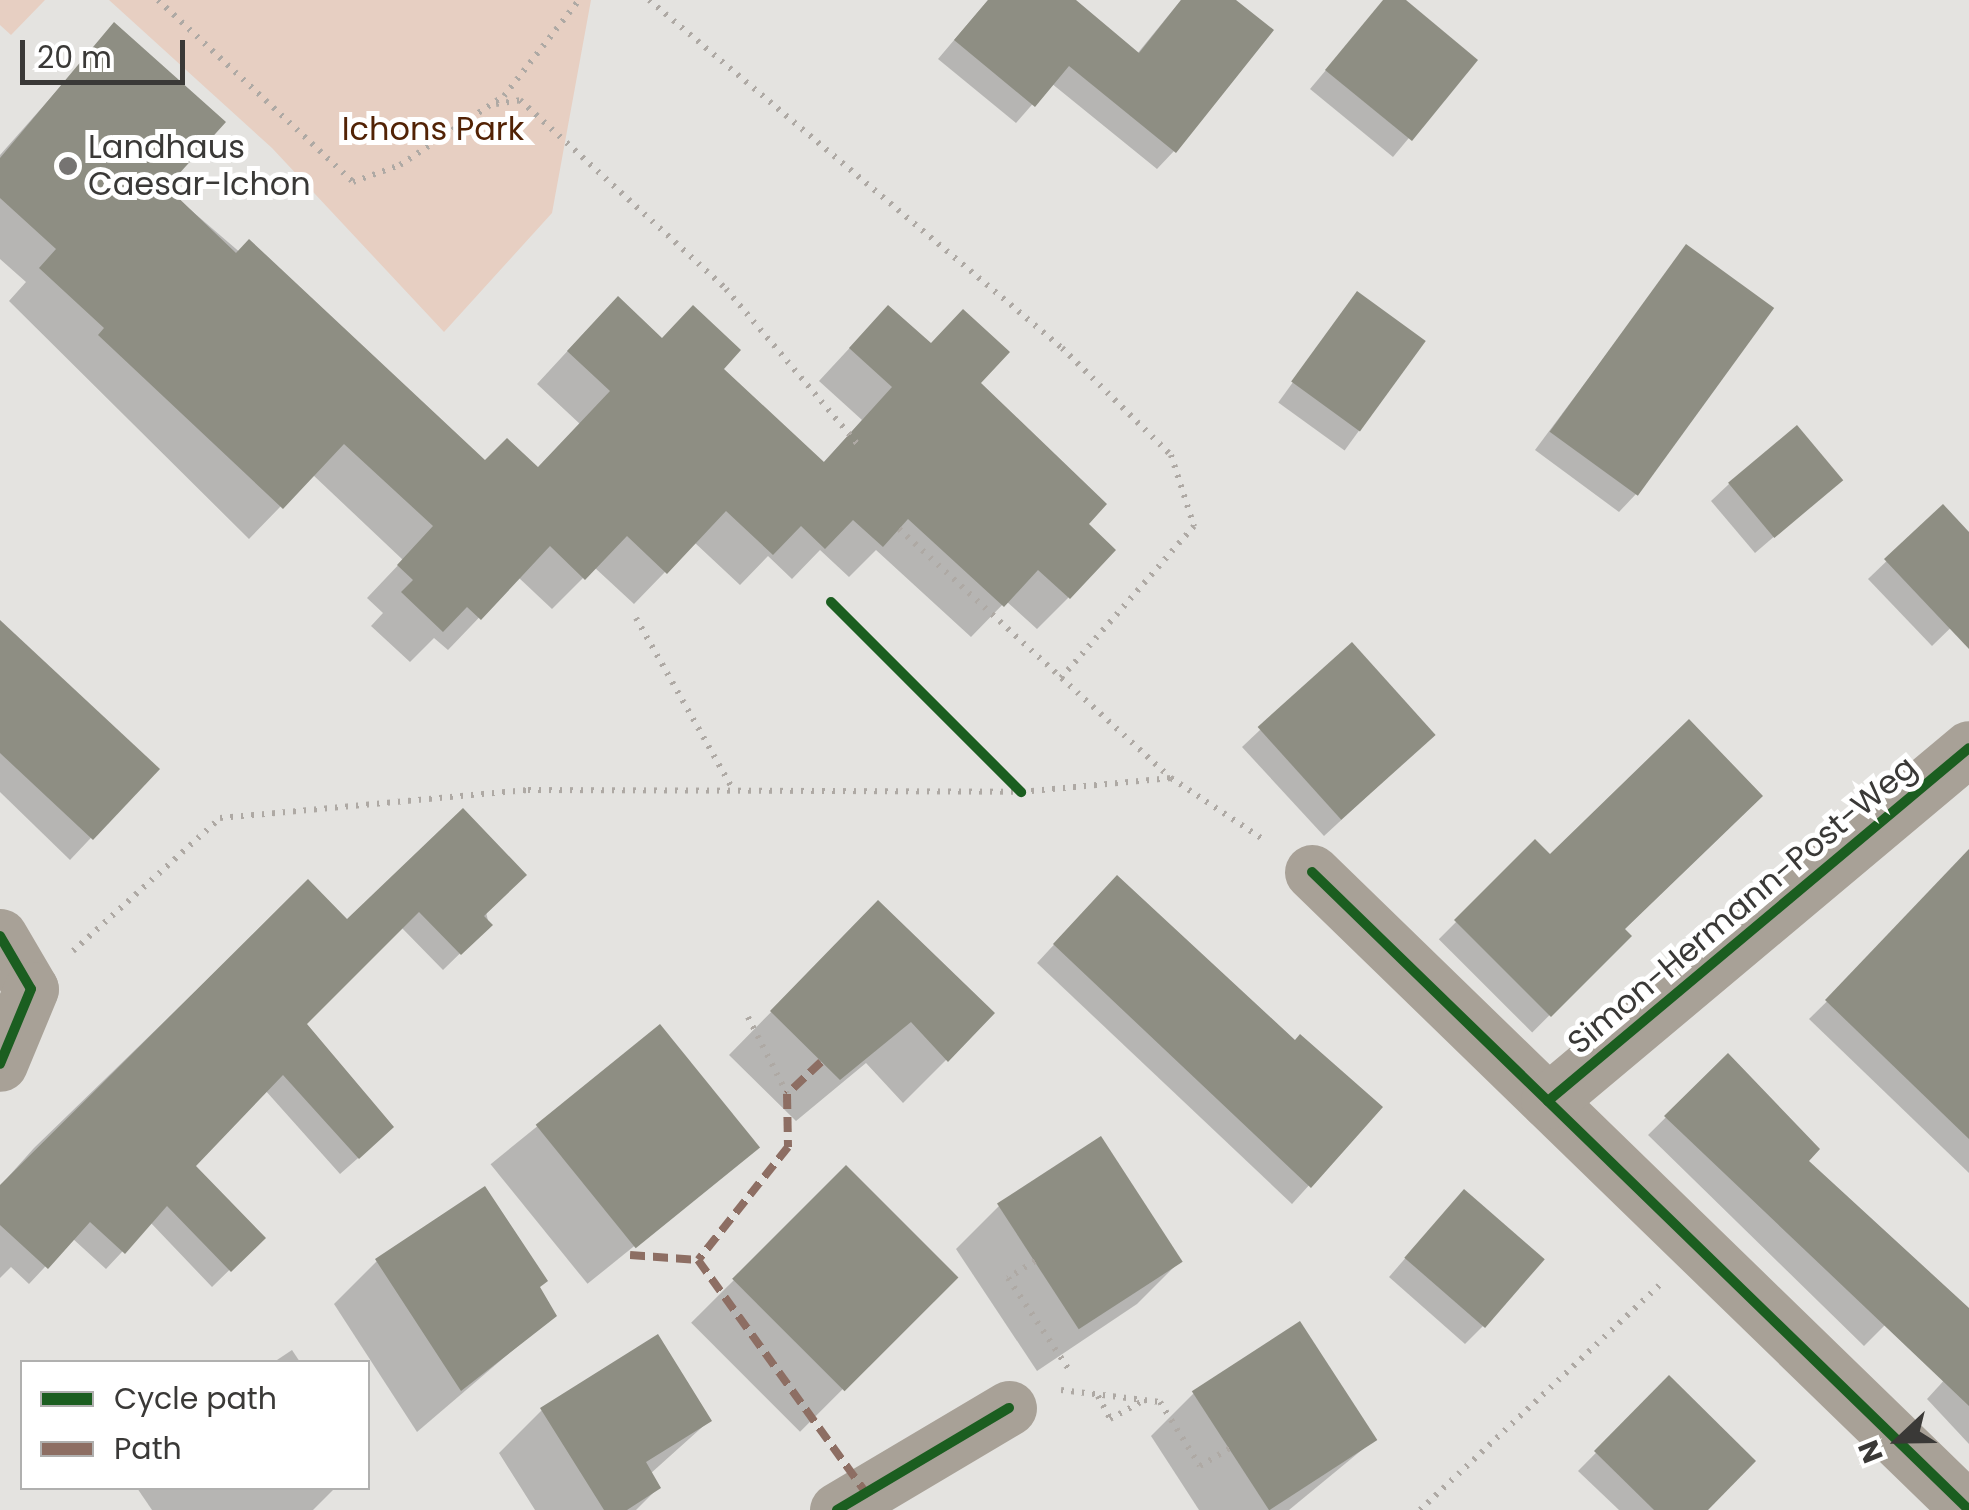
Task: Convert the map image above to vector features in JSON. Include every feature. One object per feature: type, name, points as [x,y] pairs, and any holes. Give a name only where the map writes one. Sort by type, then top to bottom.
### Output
[{"type":"street","name":"Simon-Hermann-Post-Weg","points":[[1548,1101],[1969,748]]},
{"type":"street","points":[[1312,872],[1969,1510]]},
{"type":"street","points":[[0,936],[32,989],[0,1064]]},
{"type":"street","points":[[837,1510],[1027,1398]]},
{"type":"path","points":[[158,0],[353,182],[400,165],[490,106],[544,53],[580,0]]},
{"type":"path","points":[[649,0],[1062,348],[1172,454],[1194,526],[1061,678]]},
{"type":"path","points":[[490,106],[520,100],[726,289],[861,448]]},
{"type":"path","points":[[899,529],[1171,778],[1312,872]]},
{"type":"path","points":[[636,618],[734,791]]},
{"type":"path","points":[[1008,778],[1021,792]]},
{"type":"path","points":[[32,989],[220,818],[528,790],[1021,792],[1171,778]]},
{"type":"path","points":[[748,1017],[787,1094]]},
{"type":"path","points":[[1420,1510],[1700,1248]]},
{"type":"path","points":[[1036,1262],[1008,1278],[1071,1373]]},
{"type":"path","points":[[1027,1398],[1097,1394],[1160,1402],[1200,1466],[1230,1448]]},
{"type":"path","points":[[1097,1394],[1110,1419],[1144,1400]]},
{"type":"green space","points":[[0,0],[45,0],[11,35],[0,25]]},
{"type":"green space","name":"Ichons Park","points":[[109,0],[591,0],[552,213],[444,332],[272,148]]},
{"type":"building","points":[[988,0],[1076,0],[1139,53],[1181,0],[1236,0],[1274,30],[1176,153],[1069,66],[1035,107],[954,40]]},
{"type":"building","points":[[1383,0],[1406,0],[1478,60],[1412,141],[1325,70]]},
{"type":"building","points":[[114,22],[226,122],[167,187],[236,253],[249,239],[485,460],[507,438],[538,467],[610,391],[567,351],[618,296],[662,338],[693,305],[741,350],[724,369],[824,462],[892,387],[849,348],[888,305],[931,343],[963,309],[1010,352],[981,383],[1107,504],[1089,524],[1116,550],[1070,599],[1038,570],[1004,607],[908,519],[883,547],[853,520],[825,549],[801,526],[773,555],[726,511],[667,574],[627,536],[585,580],[550,546],[481,620],[467,607],[443,632],[401,592],[413,580],[397,565],[433,526],[344,444],[283,509],[98,335],[104,328],[39,268],[56,249],[0,198],[0,158]]},
{"type":"building","points":[[1686,244],[1774,308],[1638,496],[1550,432]]},
{"type":"building","points":[[1357,291],[1426,341],[1360,432],[1291,382]]},
{"type":"building","points":[[1797,425],[1843,480],[1774,538],[1728,483]]},
{"type":"building","points":[[1943,504],[1969,532],[1969,649],[1884,559]]},
{"type":"building","points":[[0,620],[160,769],[93,840],[0,753]]},
{"type":"building","points":[[1352,642],[1436,735],[1341,820],[1258,727]]},
{"type":"building","points":[[1689,719],[1763,796],[1625,929],[1632,936],[1551,1017],[1454,920],[1535,839],[1550,854]]},
{"type":"building","points":[[463,808],[527,875],[484,916],[493,925],[461,955],[419,912],[307,1024],[394,1127],[359,1159],[283,1075],[196,1166],[266,1238],[231,1272],[167,1206],[125,1254],[90,1222],[48,1269],[0,1225],[0,1185],[308,879],[347,919]]},
{"type":"building","points":[[1969,849],[1969,1139],[1825,1000]]},
{"type":"building","points":[[1117,875],[1295,1040],[1300,1034],[1383,1107],[1311,1188],[1053,944]]},
{"type":"building","points":[[878,900],[995,1013],[948,1062],[911,1022],[840,1080],[770,1011]]},
{"type":"building","points":[[660,1024],[760,1148],[636,1248],[536,1125]]},
{"type":"building","points":[[1728,1053],[1820,1149],[1809,1161],[1969,1308],[1969,1406],[1664,1116]]},
{"type":"building","points":[[1101,1136],[1183,1262],[1079,1329],[997,1204]]},
{"type":"building","points":[[846,1165],[958,1277],[845,1391],[732,1279]]},
{"type":"building","points":[[485,1186],[548,1281],[540,1287],[557,1316],[461,1391],[375,1259]]},
{"type":"building","points":[[1464,1189],[1545,1259],[1485,1328],[1404,1258]]},
{"type":"building","points":[[1300,1321],[1377,1440],[1269,1510],[1192,1391]]},
{"type":"building","points":[[658,1334],[712,1421],[646,1462],[661,1488],[627,1510],[604,1510],[540,1408]]},
{"type":"building","points":[[1669,1375],[1756,1461],[1708,1510],[1654,1510],[1594,1451]]},
{"type":"marked path","points":[[821,1062],[787,1094],[788,1147],[698,1260],[866,1493]]},
{"type":"marked path","points":[[630,1255],[698,1260]]},
{"type":"cycle path","points":[[831,602],[1021,792]]},
{"type":"cycle path","points":[[1548,1101],[1969,748]]},
{"type":"cycle path","points":[[1312,872],[1969,1510]]},
{"type":"cycle path","points":[[0,936],[31,989],[0,1064]]},
{"type":"cycle path","points":[[837,1510],[1009,1408]]},
{"type":"place","name":"Landhaus Caesar-Ichon","points":[[68,166]]}]
